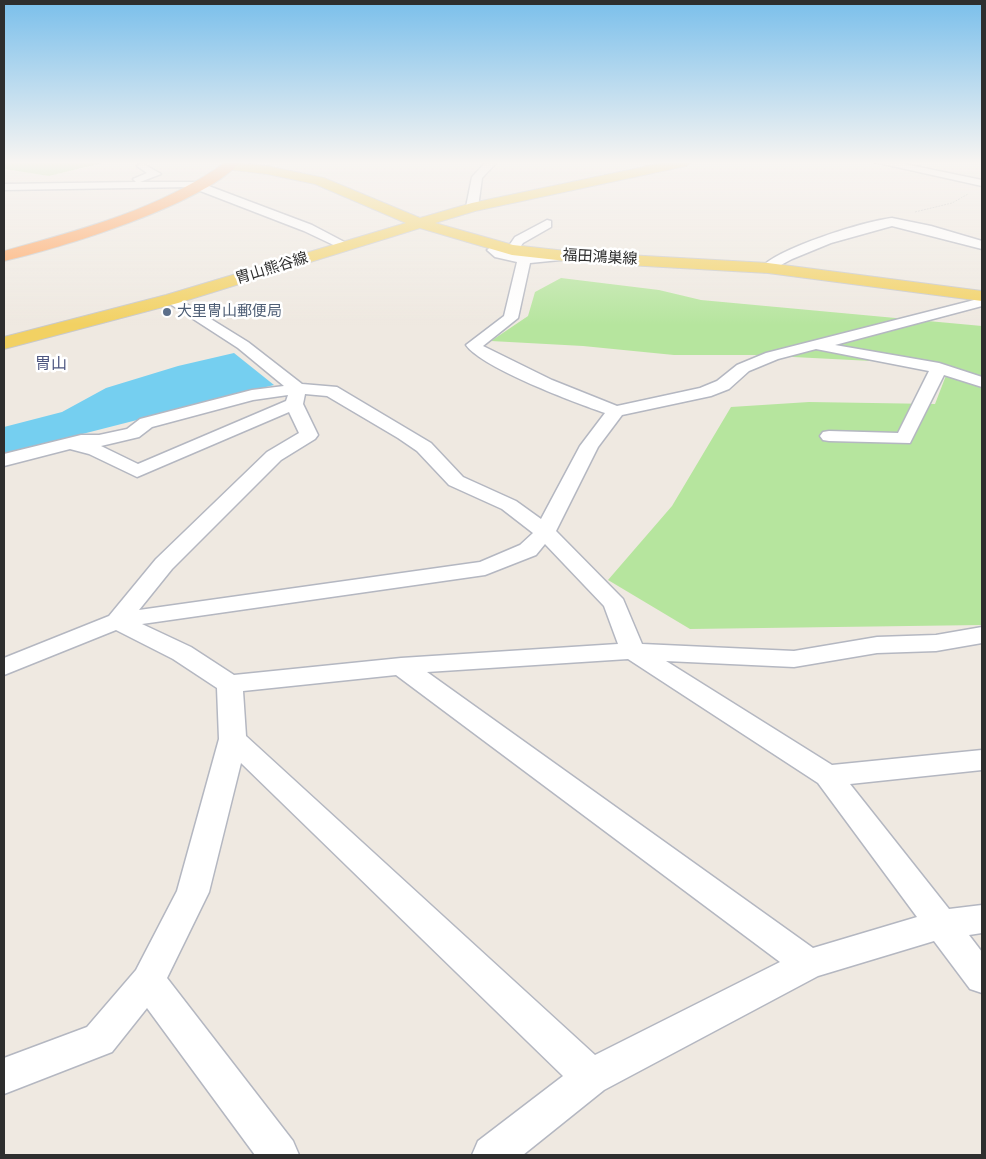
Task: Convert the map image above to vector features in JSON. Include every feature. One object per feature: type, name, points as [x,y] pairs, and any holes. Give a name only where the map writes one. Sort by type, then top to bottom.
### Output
[{"type":"highway","points":[[4,256],[111,223],[127,216]]},
{"type":"main road","name":"福田鴻巣線","points":[[403,216],[518,254],[768,268],[849,276],[982,296]]},
{"type":"main road","name":"胄山熊谷線","points":[[4,343],[172,299],[442,216]]},
{"type":"street","points":[[277,216],[346,246]]},
{"type":"street","points":[[768,268],[772,262],[801,249],[890,221],[982,244]]},
{"type":"street","points":[[547,224],[519,240],[518,254],[521,280],[511,318],[474,345],[479,351],[556,390],[616,411],[705,392],[723,385],[743,368],[772,356],[982,302]]},
{"type":"street","points":[[117,622],[164,564],[274,456],[309,435],[296,397],[243,345],[172,299]]},
{"type":"street","points":[[815,346],[939,368],[982,382]]},
{"type":"street","points":[[830,436],[904,439],[939,368]]},
{"type":"street","points":[[4,460],[81,440],[99,441],[133,432],[146,423],[252,395],[296,397],[331,391],[424,447],[456,481],[509,505],[545,532],[615,604],[633,651],[828,776],[943,924],[982,978]]},
{"type":"street","points":[[66,444],[95,450],[138,472],[296,397]]},
{"type":"street","points":[[4,667],[117,622],[178,610],[485,568],[528,550],[545,532],[589,446],[616,411]]},
{"type":"street","points":[[117,622],[182,653],[230,684],[401,666],[633,651],[794,659],[877,645],[936,643],[982,635]]},
{"type":"street","points":[[401,666],[809,964]]},
{"type":"street","points":[[4,1076],[99,1040],[148,981],[193,892],[233,738],[230,684]]},
{"type":"street","points":[[233,738],[591,1078]]},
{"type":"street","points":[[828,776],[982,760]]},
{"type":"street","points":[[492,1155],[591,1078],[809,964],[943,924],[982,919]]},
{"type":"street","points":[[148,981],[279,1155]]},
{"type":"path","points":[[890,221],[907,216]]},
{"type":"green space","points":[[561,278],[659,290],[701,300],[982,326],[982,625],[690,629],[608,580],[672,506],[731,407],[809,402],[935,404],[950,365],[754,355],[674,355],[583,346],[491,341],[528,316],[535,292]]},
{"type":"water","points":[[234,353],[274,385],[4,454],[4,427],[62,412],[106,388],[178,366]]},
{"type":"place","name":"大里冑山郵便局","points":[[167,312]]},
{"type":"district","name":"冑山","points":[[51,365]]}]
